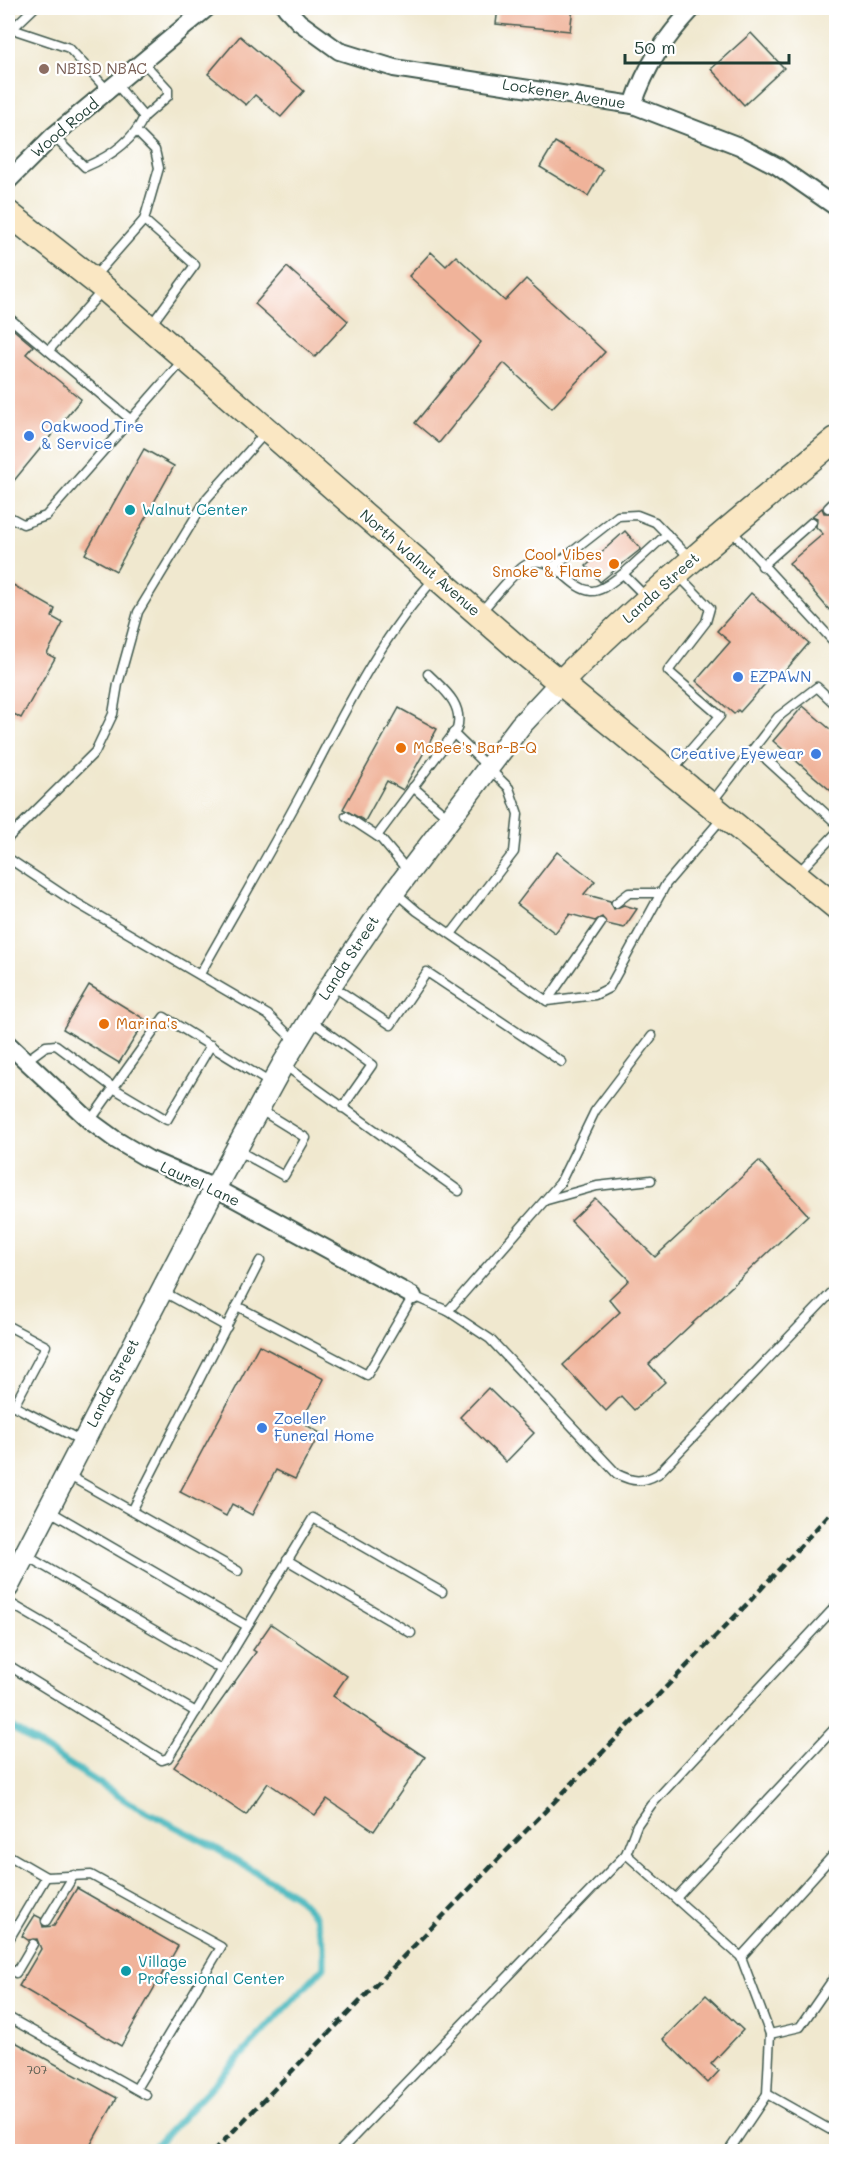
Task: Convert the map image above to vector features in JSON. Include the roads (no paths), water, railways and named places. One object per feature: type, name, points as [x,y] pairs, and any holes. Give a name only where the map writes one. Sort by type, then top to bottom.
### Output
[{"type":"main road","name":"North Walnut Avenue","points":[[8,213],[150,328],[478,615],[716,811],[837,907]]},
{"type":"main road","name":"Landa Street","points":[[561,682],[648,599],[837,438]]},
{"type":"street","name":"Lockener Avenue","points":[[286,8],[299,22],[339,51],[394,68],[633,105],[738,146],[777,166],[837,207]]},
{"type":"street","points":[[633,105],[644,74],[661,44],[693,8]]},
{"type":"street","name":"Wood Road","points":[[8,181],[53,136],[143,62],[198,10]]},
{"type":"street","name":"Landa Street","points":[[8,1587],[214,1188],[283,1064],[331,985],[394,892],[520,726],[561,682]]},
{"type":"street","name":"Laurel Lane","points":[[8,1044],[90,1121],[148,1159],[214,1188],[413,1296]]},
{"type":"lane","points":[[10,28],[34,8]]},
{"type":"lane","points":[[10,28],[69,48],[144,117]]},
{"type":"lane","points":[[53,136],[85,167],[102,160],[137,132],[144,117],[168,96],[168,89],[143,62]]},
{"type":"lane","points":[[49,350],[144,220],[159,168],[154,150],[137,132]]},
{"type":"lane","points":[[144,220],[195,265],[150,328]]},
{"type":"lane","points":[[8,316],[130,419]]},
{"type":"lane","points":[[8,516],[23,524],[46,516],[184,359]]},
{"type":"lane","points":[[8,838],[96,752],[113,714],[118,684],[138,612],[207,498],[268,429]]},
{"type":"lane","points":[[828,508],[837,500]]},
{"type":"lane","points":[[554,566],[618,516],[637,515],[655,522],[667,534],[710,608],[706,621],[669,671],[720,716],[671,773]]},
{"type":"lane","points":[[762,566],[812,522]]},
{"type":"lane","points":[[729,528],[837,644]]},
{"type":"lane","points":[[478,615],[528,563],[541,561],[554,566],[571,581],[591,591],[602,588],[624,574],[667,534]]},
{"type":"lane","points":[[624,574],[648,599]]},
{"type":"lane","points":[[200,974],[288,818],[363,675],[409,606],[436,578]]},
{"type":"lane","points":[[377,836],[453,733],[459,720],[454,700],[428,674]]},
{"type":"lane","points":[[394,892],[547,1001],[595,995],[609,988],[661,893],[778,717],[817,687],[837,705]]},
{"type":"lane","points":[[450,934],[514,852],[518,814],[509,788],[453,733]]},
{"type":"lane","points":[[755,749],[837,823]]},
{"type":"lane","points":[[413,787],[450,819]]},
{"type":"lane","points":[[346,816],[377,836],[409,873]]},
{"type":"lane","points":[[796,875],[837,833]]},
{"type":"lane","points":[[8,858],[68,898],[268,1015],[297,1043]]},
{"type":"lane","points":[[616,903],[629,893],[661,893]]},
{"type":"lane","points":[[547,1001],[601,923]]},
{"type":"lane","points":[[331,985],[391,1025],[427,972],[562,1062]]},
{"type":"lane","points":[[90,1121],[115,1089],[164,1017],[273,1084]]},
{"type":"lane","points":[[310,1020],[372,1065],[342,1108]]},
{"type":"lane","points":[[448,1311],[560,1183],[594,1112],[652,1036]]},
{"type":"lane","points":[[27,1060],[46,1046],[56,1045],[115,1089],[167,1120],[211,1045]]},
{"type":"lane","points":[[283,1064],[459,1191]]},
{"type":"lane","points":[[237,1149],[284,1176],[306,1138],[259,1109]]},
{"type":"lane","points":[[547,1200],[597,1185],[651,1180]]},
{"type":"lane","points":[[132,1511],[260,1261]]},
{"type":"lane","points":[[237,1306],[367,1375],[413,1296],[448,1311],[490,1339],[617,1474],[634,1482],[647,1480],[658,1474],[837,1288]]},
{"type":"lane","points":[[161,1291],[227,1327]]},
{"type":"lane","points":[[8,1326],[46,1346],[14,1406],[83,1441]]},
{"type":"lane","points":[[66,1474],[238,1571]]},
{"type":"lane","points":[[47,1510],[247,1626]]},
{"type":"lane","points":[[8,1665],[162,1760],[168,1758],[313,1518],[441,1592]]},
{"type":"lane","points":[[24,1554],[221,1669]]},
{"type":"lane","points":[[287,1560],[411,1633]]},
{"type":"lane","points":[[8,1602],[196,1712]]},
{"type":"lane","points":[[339,2151],[626,1854],[638,1825],[651,1804],[837,1606]]},
{"type":"lane","points":[[677,1897],[837,1726]]},
{"type":"lane","points":[[741,1957],[837,1852]]},
{"type":"lane","points":[[626,1854],[677,1897],[741,1957],[770,2034],[767,2094],[728,2151]]},
{"type":"lane","points":[[8,1855],[46,1877],[91,1875],[221,1947],[136,2089]]},
{"type":"lane","points":[[46,1921],[74,1875]]},
{"type":"lane","points":[[8,1941],[46,1877]]},
{"type":"lane","points":[[8,1968],[16,1972],[33,1944]]},
{"type":"lane","points":[[770,2034],[800,2027],[837,1975]]},
{"type":"lane","points":[[8,2017],[146,2095]]},
{"type":"lane","points":[[767,2094],[837,2133]]},
{"type":"waterway","points":[[8,1725],[130,1803],[207,1843],[296,1896],[315,1916],[324,1944],[324,1967],[150,2152]]},
{"type":"railway","points":[[213,2152],[750,1601],[836,1507]]},
{"type":"place","name":"NBISD NBAC","points":[[44,69]]},
{"type":"place","name":"Oakwood Tire & Service","points":[[29,436]]},
{"type":"place","name":"Walnut Center","points":[[130,510]]},
{"type":"place","name":"Cool Vibes Smoke & Flame","points":[[614,564]]},
{"type":"place","name":"EZPAWN","points":[[738,677]]},
{"type":"place","name":"McBee's Bar-B-Q","points":[[401,748]]},
{"type":"place","name":"Creative Eyewear","points":[[816,754]]},
{"type":"place","name":"Marina's","points":[[104,1024]]},
{"type":"place","name":"Zoeller Funeral Home","points":[[262,1428]]},
{"type":"place","name":"Village Professional Center","points":[[126,1971]]}]
